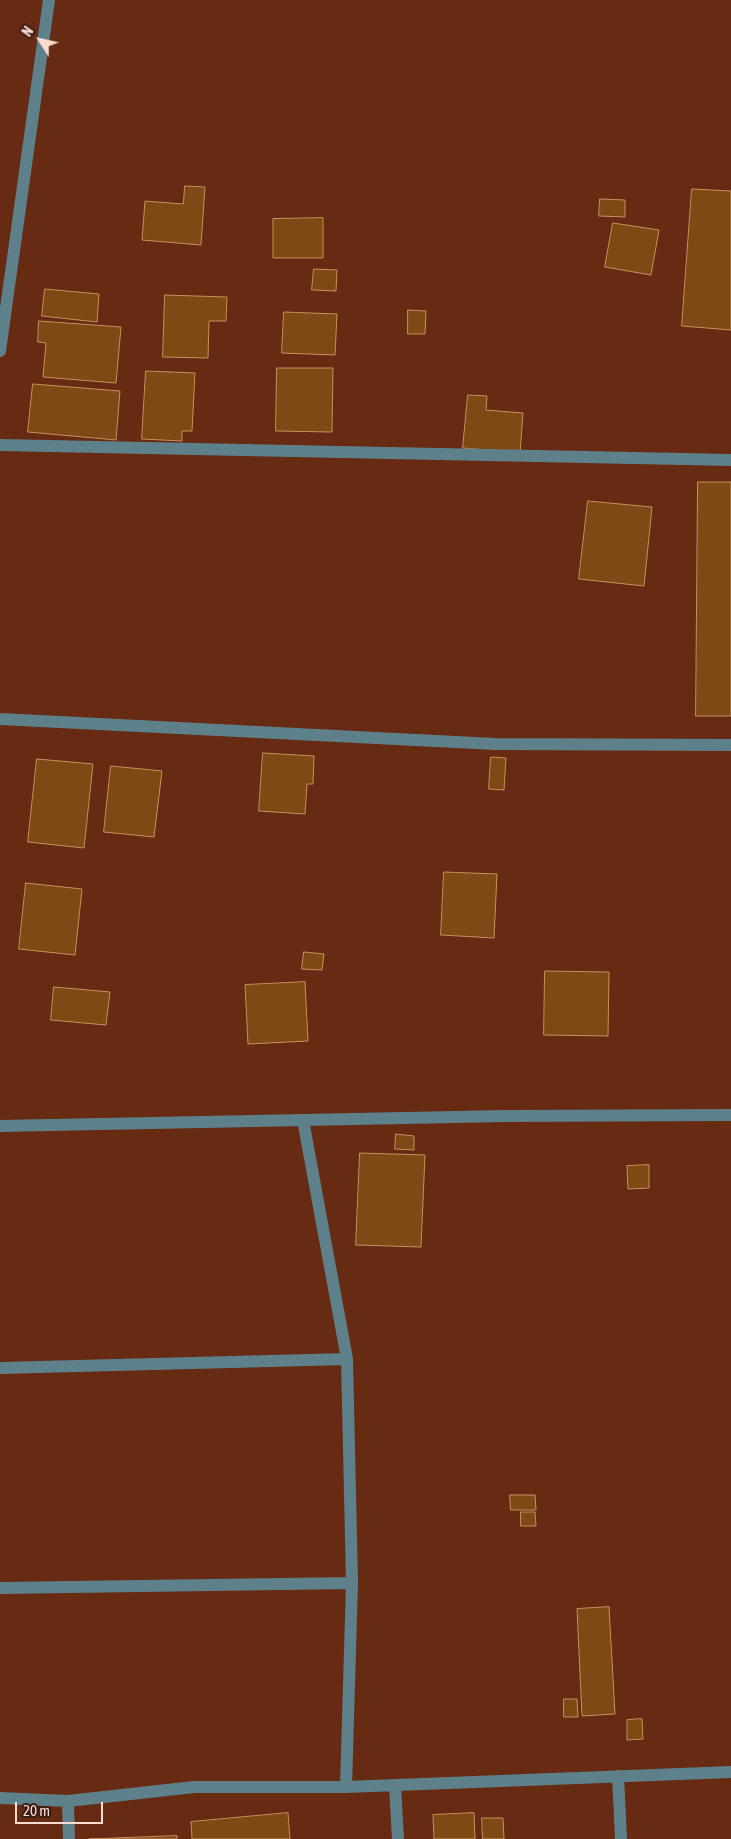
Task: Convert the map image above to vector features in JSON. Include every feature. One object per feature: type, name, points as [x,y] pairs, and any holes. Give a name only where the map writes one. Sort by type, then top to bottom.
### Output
[{"type":"street","points":[[0,351],[48,0]]},
{"type":"street","points":[[0,445],[731,460]]},
{"type":"street","points":[[0,719],[495,744],[731,745]]},
{"type":"street","points":[[0,1126],[506,1116],[731,1116]]},
{"type":"street","points":[[303,1120],[347,1359],[352,1583],[346,1787]]},
{"type":"street","points":[[0,1368],[347,1359]]},
{"type":"street","points":[[0,1588],[352,1583]]},
{"type":"street","points":[[0,1798],[68,1801],[194,1788],[346,1787],[731,1772]]},
{"type":"street","points":[[618,1776],[621,1839]]},
{"type":"street","points":[[394,1785],[398,1839]]},
{"type":"street","points":[[68,1801],[69,1839]]},
{"type":"building","points":[[185,186],[205,187],[201,245],[142,240],[145,201],[183,204]]},
{"type":"building","points":[[692,189],[731,191],[731,330],[682,326]]},
{"type":"building","points":[[600,199],[625,200],[625,217],[599,216]]},
{"type":"building","points":[[323,218],[323,258],[273,258],[273,219]]},
{"type":"building","points":[[613,223],[659,230],[651,275],[605,267]]},
{"type":"building","points":[[314,269],[337,270],[336,291],[312,290]]},
{"type":"building","points":[[45,289],[99,294],[97,322],[42,316]]},
{"type":"building","points":[[165,295],[227,297],[226,321],[209,321],[208,358],[163,357]]},
{"type":"building","points":[[408,310],[426,311],[425,334],[408,334]]},
{"type":"building","points":[[284,312],[337,314],[335,355],[282,353]]},
{"type":"building","points":[[39,321],[121,327],[116,383],[43,377],[46,343],[38,342]]},
{"type":"building","points":[[277,368],[333,368],[332,432],[276,431]]},
{"type":"building","points":[[146,371],[195,373],[192,431],[182,431],[182,441],[142,439]]},
{"type":"building","points":[[33,384],[120,391],[116,440],[28,432]]},
{"type":"building","points":[[468,395],[487,396],[486,410],[523,413],[520,453],[463,448]]},
{"type":"building","points":[[698,482],[731,482],[731,716],[696,716]]},
{"type":"building","points":[[588,501],[652,507],[644,586],[579,579]]},
{"type":"building","points":[[263,753],[314,756],[313,784],[307,784],[305,814],[259,811]]},
{"type":"building","points":[[491,757],[506,758],[504,790],[489,789]]},
{"type":"building","points":[[37,759],[93,764],[84,848],[28,842]]},
{"type":"building","points":[[111,766],[162,771],[154,837],[104,832]]},
{"type":"building","points":[[444,872],[497,874],[494,938],[441,935]]},
{"type":"building","points":[[26,883],[82,889],[75,955],[19,949]]},
{"type":"building","points":[[304,952],[324,954],[322,970],[302,969]]},
{"type":"building","points":[[545,971],[609,972],[608,1036],[544,1035]]},
{"type":"building","points":[[305,982],[308,1041],[248,1044],[245,985]]},
{"type":"building","points":[[54,987],[110,992],[106,1025],[51,1020]]},
{"type":"building","points":[[396,1134],[414,1136],[414,1150],[395,1149]]},
{"type":"building","points":[[360,1153],[425,1155],[421,1247],[356,1245]]},
{"type":"building","points":[[649,1165],[649,1188],[628,1189],[627,1166]]},
{"type":"building","points":[[510,1495],[535,1495],[536,1510],[511,1510]]},
{"type":"building","points":[[521,1512],[535,1512],[536,1526],[521,1526]]},
{"type":"building","points":[[609,1607],[615,1714],[582,1716],[577,1609]]},
{"type":"building","points":[[564,1699],[577,1699],[578,1717],[564,1717]]},
{"type":"building","points":[[642,1719],[643,1739],[627,1740],[627,1720]]},
{"type":"building","points":[[288,1813],[290,1839],[192,1839],[191,1822]]},
{"type":"building","points":[[474,1813],[475,1839],[434,1839],[433,1815]]},
{"type":"building","points":[[482,1818],[503,1818],[504,1839],[483,1839]]},
{"type":"building","points":[[177,1836],[177,1839],[89,1839]]}]
